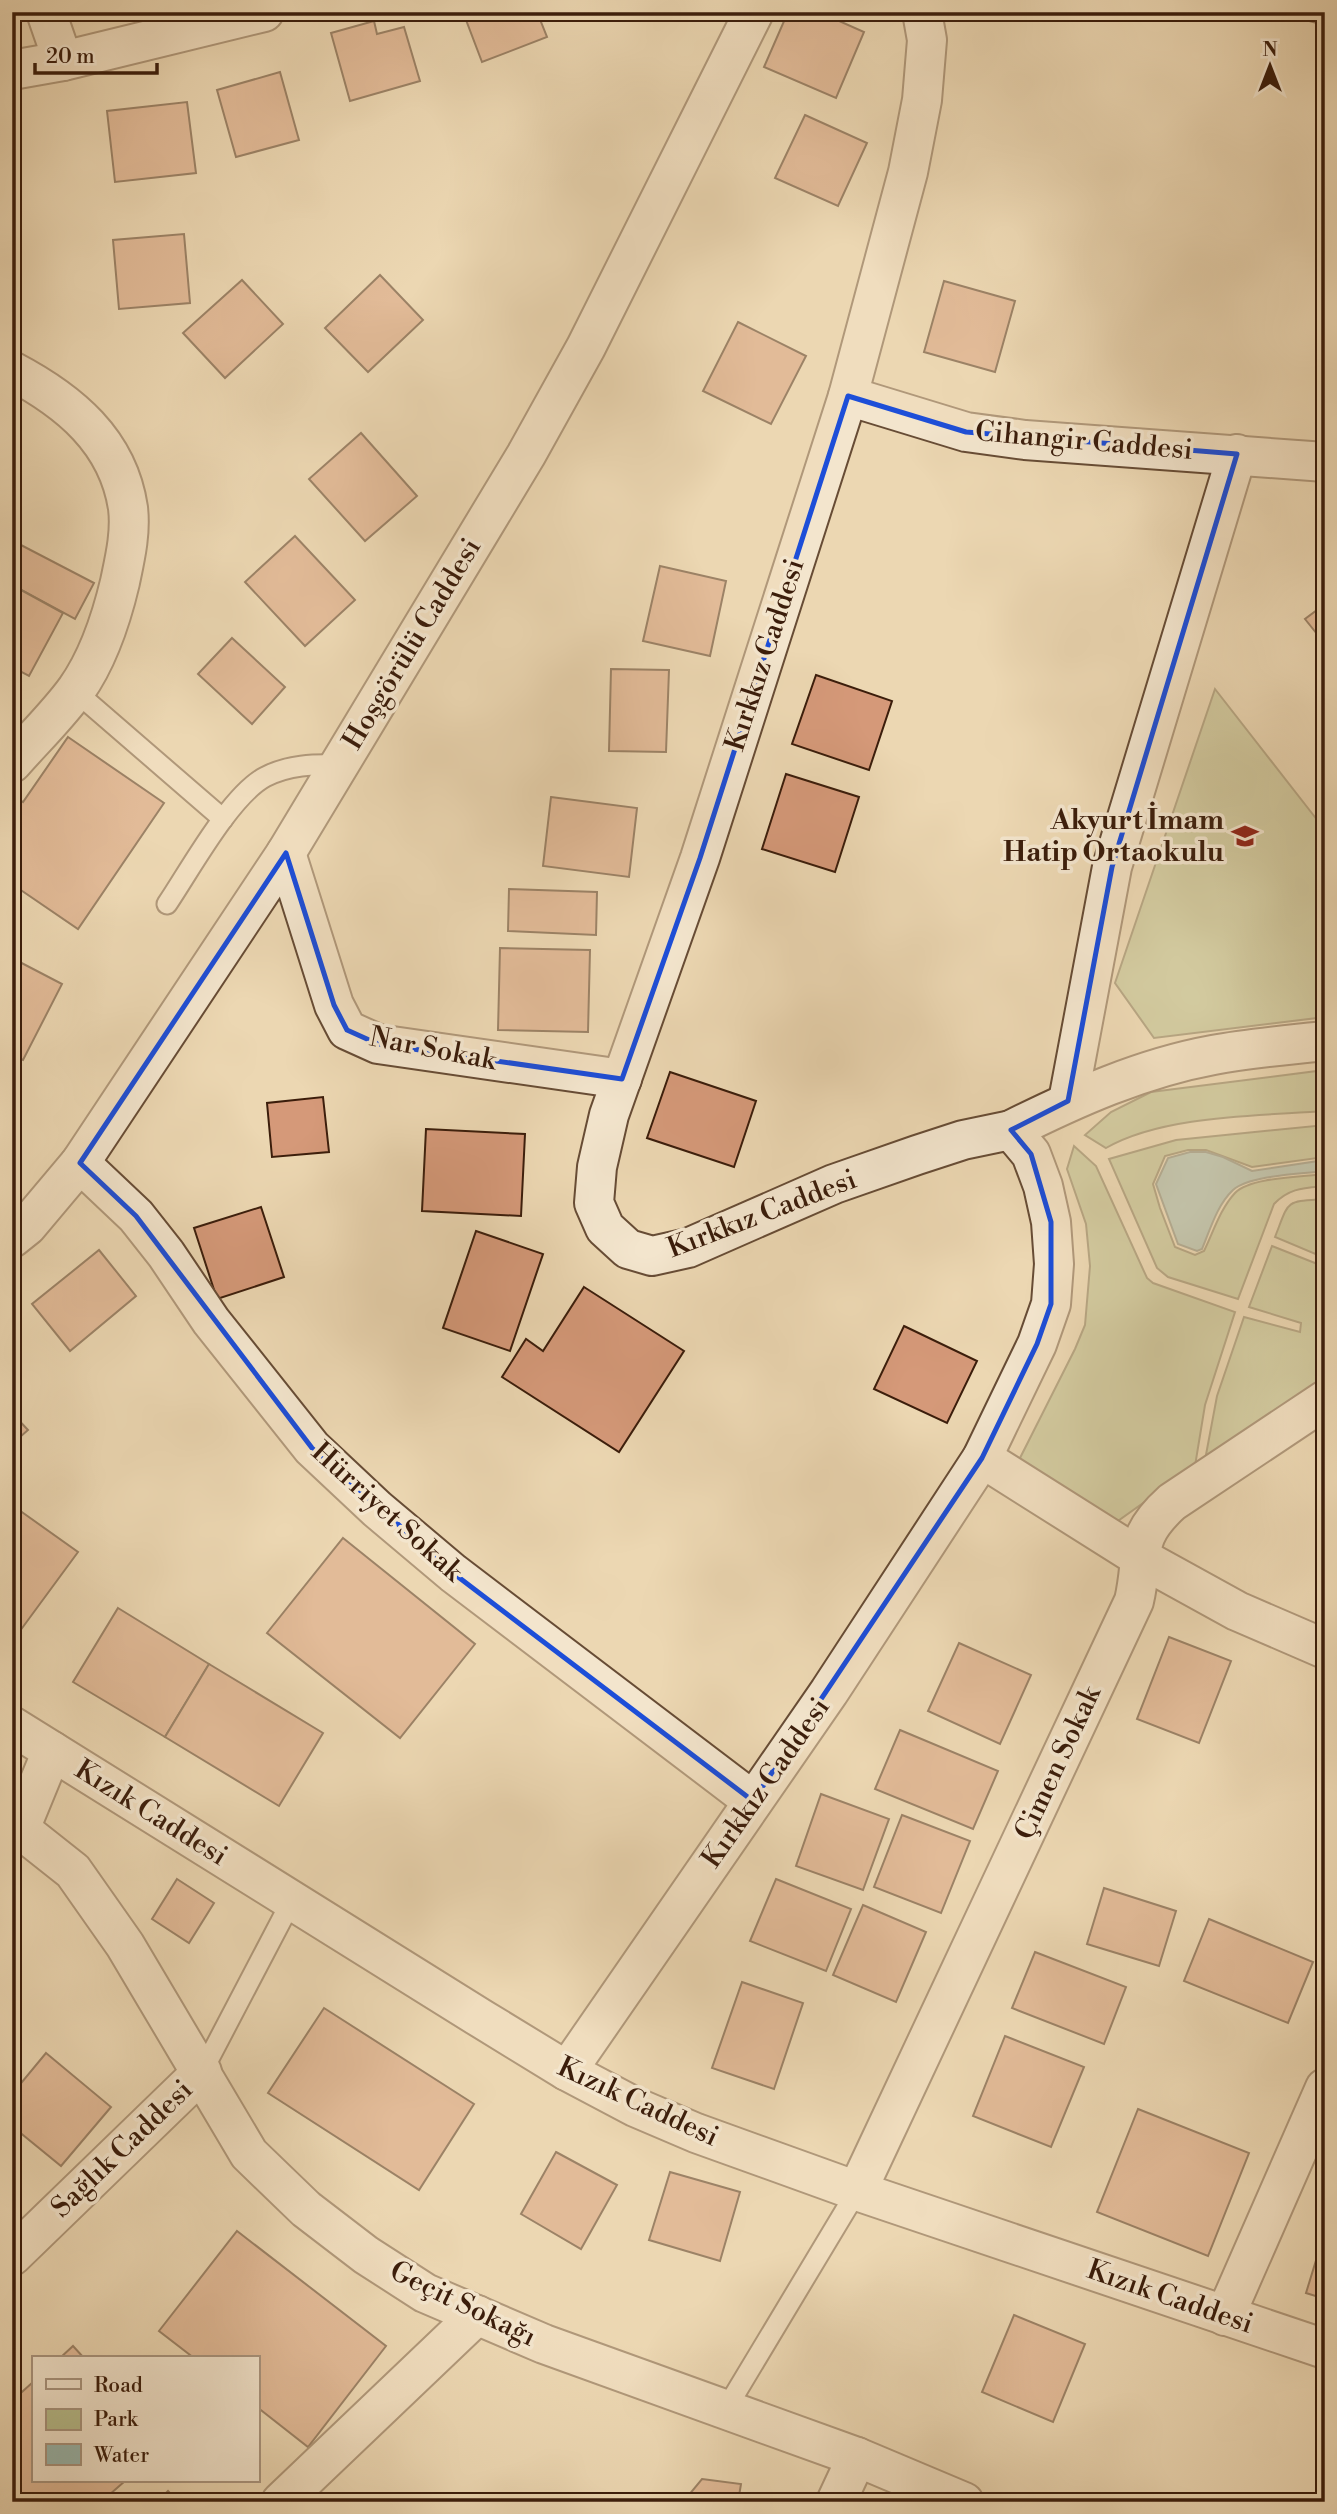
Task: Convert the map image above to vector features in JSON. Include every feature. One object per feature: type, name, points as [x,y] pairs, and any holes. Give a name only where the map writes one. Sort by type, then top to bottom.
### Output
[{"type":"street","points":[[46,12],[63,61]]},
{"type":"street","points":[[12,70],[63,61],[263,12]]},
{"type":"street","name":"Hoşgörülü Caddesi","points":[[12,1238],[27,1226],[80,1163],[286,853],[526,455],[586,347],[754,12]]},
{"type":"street","name":"Kırkkız Caddesi","points":[[566,2071],[829,1692],[982,1458],[1037,1344],[1051,1304],[1054,1264],[1051,1222],[1043,1186],[1031,1154],[1011,1130],[963,1140],[834,1184],[688,1248],[652,1256],[628,1250],[605,1228],[594,1203],[597,1167],[609,1115],[700,858],[848,396],[908,172],[927,40],[922,12]]},
{"type":"street","points":[[12,371],[47,390],[80,416],[117,471],[128,509],[128,545],[114,608],[94,661],[75,691],[12,763]]},
{"type":"street","name":"Cihangir Caddesi","points":[[848,396],[966,432],[1025,440],[1325,462]]},
{"type":"street","points":[[1068,1101],[1112,867],[1237,454]]},
{"type":"street","name":"Nar Sokak","points":[[286,853],[334,1005],[347,1030],[377,1044],[622,1079]]},
{"type":"street","points":[[1011,1130],[1068,1101],[1139,1075],[1211,1055],[1325,1041]]},
{"type":"street","name":"Hürriyet Sokak","points":[[80,1163],[136,1216],[166,1254],[211,1321],[312,1448],[453,1573],[753,1801]]},
{"type":"street","name":"Çimen Sokak","points":[[856,2191],[1133,1601],[1143,1536],[1154,1518],[1171,1502],[1325,1400]]},
{"type":"street","points":[[982,1458],[1139,1557],[1237,1611],[1325,1649]]},
{"type":"street","name":"Kızık Caddesi","points":[[12,1726],[566,2071],[635,2107],[696,2133],[856,2191],[1325,2349]]},
{"type":"street","points":[[16,1826],[52,1751]]},
{"type":"street","name":"Geçit Sokağı","points":[[16,1826],[74,1871],[124,1945],[202,2071],[249,2154],[306,2209],[366,2255],[425,2293],[544,2344],[726,2409],[964,2502]]},
{"type":"street","name":"Sağlık Caddesi","points":[[13,2254],[202,2071]]},
{"type":"street","points":[[1225,2316],[1325,2088]]},
{"type":"street","points":[[281,2502],[477,2315]]},
{"type":"street","points":[[836,2502],[856,2458]]},
{"type":"lane","points":[[75,691],[223,819]]},
{"type":"lane","points":[[167,904],[223,819],[254,785],[266,777],[308,765],[339,765]]},
{"type":"lane","points":[[202,2071],[292,1900]]},
{"type":"lane","points":[[726,2409],[856,2191]]},
{"type":"highlighted area","points":[[848,396],[966,432],[1237,454],[1112,867],[1068,1101],[1011,1130],[1031,1154],[1051,1222],[1051,1304],[1037,1344],[982,1458],[753,1801],[453,1573],[312,1448],[136,1216],[80,1163],[286,853],[334,1005],[347,1030],[378,1044],[622,1079],[700,858]]},
{"type":"green space","name":"Akyurt İmam Hatip Ortaokulu","points":[[1215,689],[1325,830],[1325,1017],[1154,1038],[1115,983]]},
{"type":"green space","points":[[1325,1070],[1325,1111],[1183,1123],[1129,1137],[1106,1148],[1085,1135],[1111,1112],[1151,1092]]},
{"type":"green space","points":[[1325,1125],[1325,1157],[1252,1167],[1206,1150],[1188,1150],[1165,1156],[1153,1184],[1160,1208],[1175,1247],[1195,1255],[1204,1251],[1225,1206],[1242,1188],[1264,1181],[1325,1174],[1325,1186],[1291,1192],[1274,1204],[1238,1299],[1168,1277],[1157,1268],[1109,1159],[1176,1140]]},
{"type":"green space","points":[[1074,1146],[1096,1166],[1147,1278],[1153,1283],[1235,1312],[1205,1405],[1195,1466],[1115,1523],[1018,1462],[1085,1325],[1090,1266],[1086,1224],[1067,1169]]},
{"type":"green space","points":[[1325,1199],[1325,1258],[1275,1237],[1290,1205],[1295,1202]]},
{"type":"green space","points":[[1272,1246],[1325,1267],[1325,1378],[1205,1460],[1217,1396],[1244,1317],[1300,1332],[1301,1323],[1249,1307]]},
{"type":"water","points":[[1190,1152],[1206,1152],[1223,1157],[1252,1171],[1325,1160],[1325,1171],[1264,1178],[1233,1190],[1214,1218],[1202,1249],[1197,1251],[1178,1244],[1156,1184],[1168,1158]]},
{"type":"building","points":[[463,12],[537,12],[547,37],[482,62]]},
{"type":"building","points":[[788,12],[819,12],[864,32],[836,98],[764,67]]},
{"type":"building","points":[[1273,12],[1325,12],[1325,25]]},
{"type":"building","points":[[374,21],[377,34],[404,27],[420,81],[350,101],[331,33]]},
{"type":"building","points":[[280,72],[299,140],[236,157],[217,90]]},
{"type":"building","points":[[187,102],[196,173],[115,182],[107,111]]},
{"type":"building","points":[[805,115],[867,143],[838,206],[775,178]]},
{"type":"building","points":[[184,234],[190,303],[119,309],[113,240]]},
{"type":"building","points":[[380,275],[423,320],[368,372],[325,328]]},
{"type":"building","points":[[242,280],[283,324],[225,378],[183,333]]},
{"type":"building","points":[[944,281],[1015,301],[995,372],[924,352]]},
{"type":"building","points":[[738,322],[806,356],[771,424],[703,391]]},
{"type":"building","points":[[361,433],[417,496],[365,541],[309,479]]},
{"type":"building","points":[[295,536],[355,600],[305,646],[245,582]]},
{"type":"building","points":[[19,544],[94,583],[75,619],[12,585],[12,557]]},
{"type":"building","points":[[660,566],[726,581],[710,656],[643,641]]},
{"type":"building","points":[[12,585],[63,613],[29,676],[12,667]]},
{"type":"building","points":[[1325,604],[1325,644],[1305,619]]},
{"type":"building","points":[[232,638],[285,687],[252,724],[198,674]]},
{"type":"building","points":[[611,669],[669,670],[666,752],[609,751]]},
{"type":"building","points":[[816,675],[892,701],[869,770],[792,744]]},
{"type":"building","points":[[68,737],[164,803],[78,929],[12,884],[12,805],[17,798],[23,802]]},
{"type":"building","points":[[786,774],[859,797],[835,872],[762,849]]},
{"type":"building","points":[[551,797],[637,808],[629,877],[543,866]]},
{"type":"building","points":[[509,889],[597,892],[596,935],[508,931]]},
{"type":"building","points":[[500,948],[590,950],[588,1032],[498,1030]]},
{"type":"building","points":[[12,958],[62,984],[23,1060],[12,1055]]},
{"type":"building","points":[[670,1072],[756,1101],[734,1167],[647,1138]]},
{"type":"building","points":[[323,1097],[329,1152],[272,1157],[267,1103]]},
{"type":"building","points":[[426,1129],[525,1134],[521,1216],[422,1211]]},
{"type":"building","points":[[261,1207],[284,1277],[217,1299],[194,1228]]},
{"type":"building","points":[[476,1231],[543,1254],[510,1351],[443,1328]]},
{"type":"building","points":[[99,1250],[136,1296],[70,1351],[32,1304]]},
{"type":"building","points":[[584,1287],[684,1351],[619,1452],[502,1377],[526,1339],[543,1351]]},
{"type":"building","points":[[904,1326],[977,1361],[947,1423],[874,1389]]},
{"type":"building","points":[[12,1413],[28,1430],[12,1444]]},
{"type":"building","points":[[12,1505],[78,1552],[17,1635],[12,1632]]},
{"type":"building","points":[[343,1538],[475,1644],[400,1738],[267,1633]]},
{"type":"building","points":[[118,1608],[209,1664],[165,1737],[73,1682]]},
{"type":"building","points":[[1169,1637],[1231,1661],[1199,1743],[1137,1719]]},
{"type":"building","points":[[959,1643],[1031,1675],[1000,1744],[928,1711]]},
{"type":"building","points":[[209,1664],[323,1733],[279,1806],[165,1737]]},
{"type":"building","points":[[900,1730],[998,1771],[973,1829],[875,1789]]},
{"type":"building","points":[[821,1794],[889,1819],[863,1890],[796,1866]]},
{"type":"building","points":[[902,1815],[970,1841],[941,1913],[874,1887]]},
{"type":"building","points":[[177,1879],[214,1903],[189,1943],[152,1919]]},
{"type":"building","points":[[776,1879],[851,1909],[826,1971],[750,1941]]},
{"type":"building","points":[[1104,1888],[1176,1911],[1159,1966],[1087,1944]]},
{"type":"building","points":[[863,1905],[926,1932],[896,2002],[833,1975]]},
{"type":"building","points":[[1209,1919],[1313,1962],[1288,2023],[1184,1981]]},
{"type":"building","points":[[1035,1952],[1126,1987],[1104,2044],[1012,2008]]},
{"type":"building","points":[[742,1982],[803,2003],[774,2089],[712,2068]]},
{"type":"building","points":[[324,2008],[474,2104],[419,2190],[268,2093]]},
{"type":"building","points":[[1005,2036],[1084,2067],[1051,2147],[973,2116]]},
{"type":"building","points":[[46,2053],[111,2107],[61,2166],[12,2126],[12,2094]]},
{"type":"building","points":[[1138,2109],[1249,2153],[1208,2256],[1097,2212]]},
{"type":"building","points":[[556,2152],[617,2185],[581,2249],[521,2214]]},
{"type":"building","points":[[670,2172],[740,2192],[720,2261],[649,2240]]},
{"type":"building","points":[[237,2231],[386,2346],[308,2447],[259,2409],[259,2356],[191,2356],[159,2331]]},
{"type":"building","points":[[1325,2231],[1325,2299],[1306,2293]]},
{"type":"building","points":[[1014,2315],[1085,2344],[1053,2422],[982,2392]]},
{"type":"building","points":[[73,2346],[82,2356],[62,2356]]},
{"type":"building","points":[[32,2383],[32,2482],[124,2482],[101,2502],[12,2502],[12,2401]]},
{"type":"building","points":[[702,2479],[741,2484],[738,2502],[683,2502]]},
{"type":"building","points":[[168,2491],[178,2502],[157,2502]]},
{"type":"place","name":"Akyurt İmam Hatip Ortaokulu","points":[[1245,836]]}]
